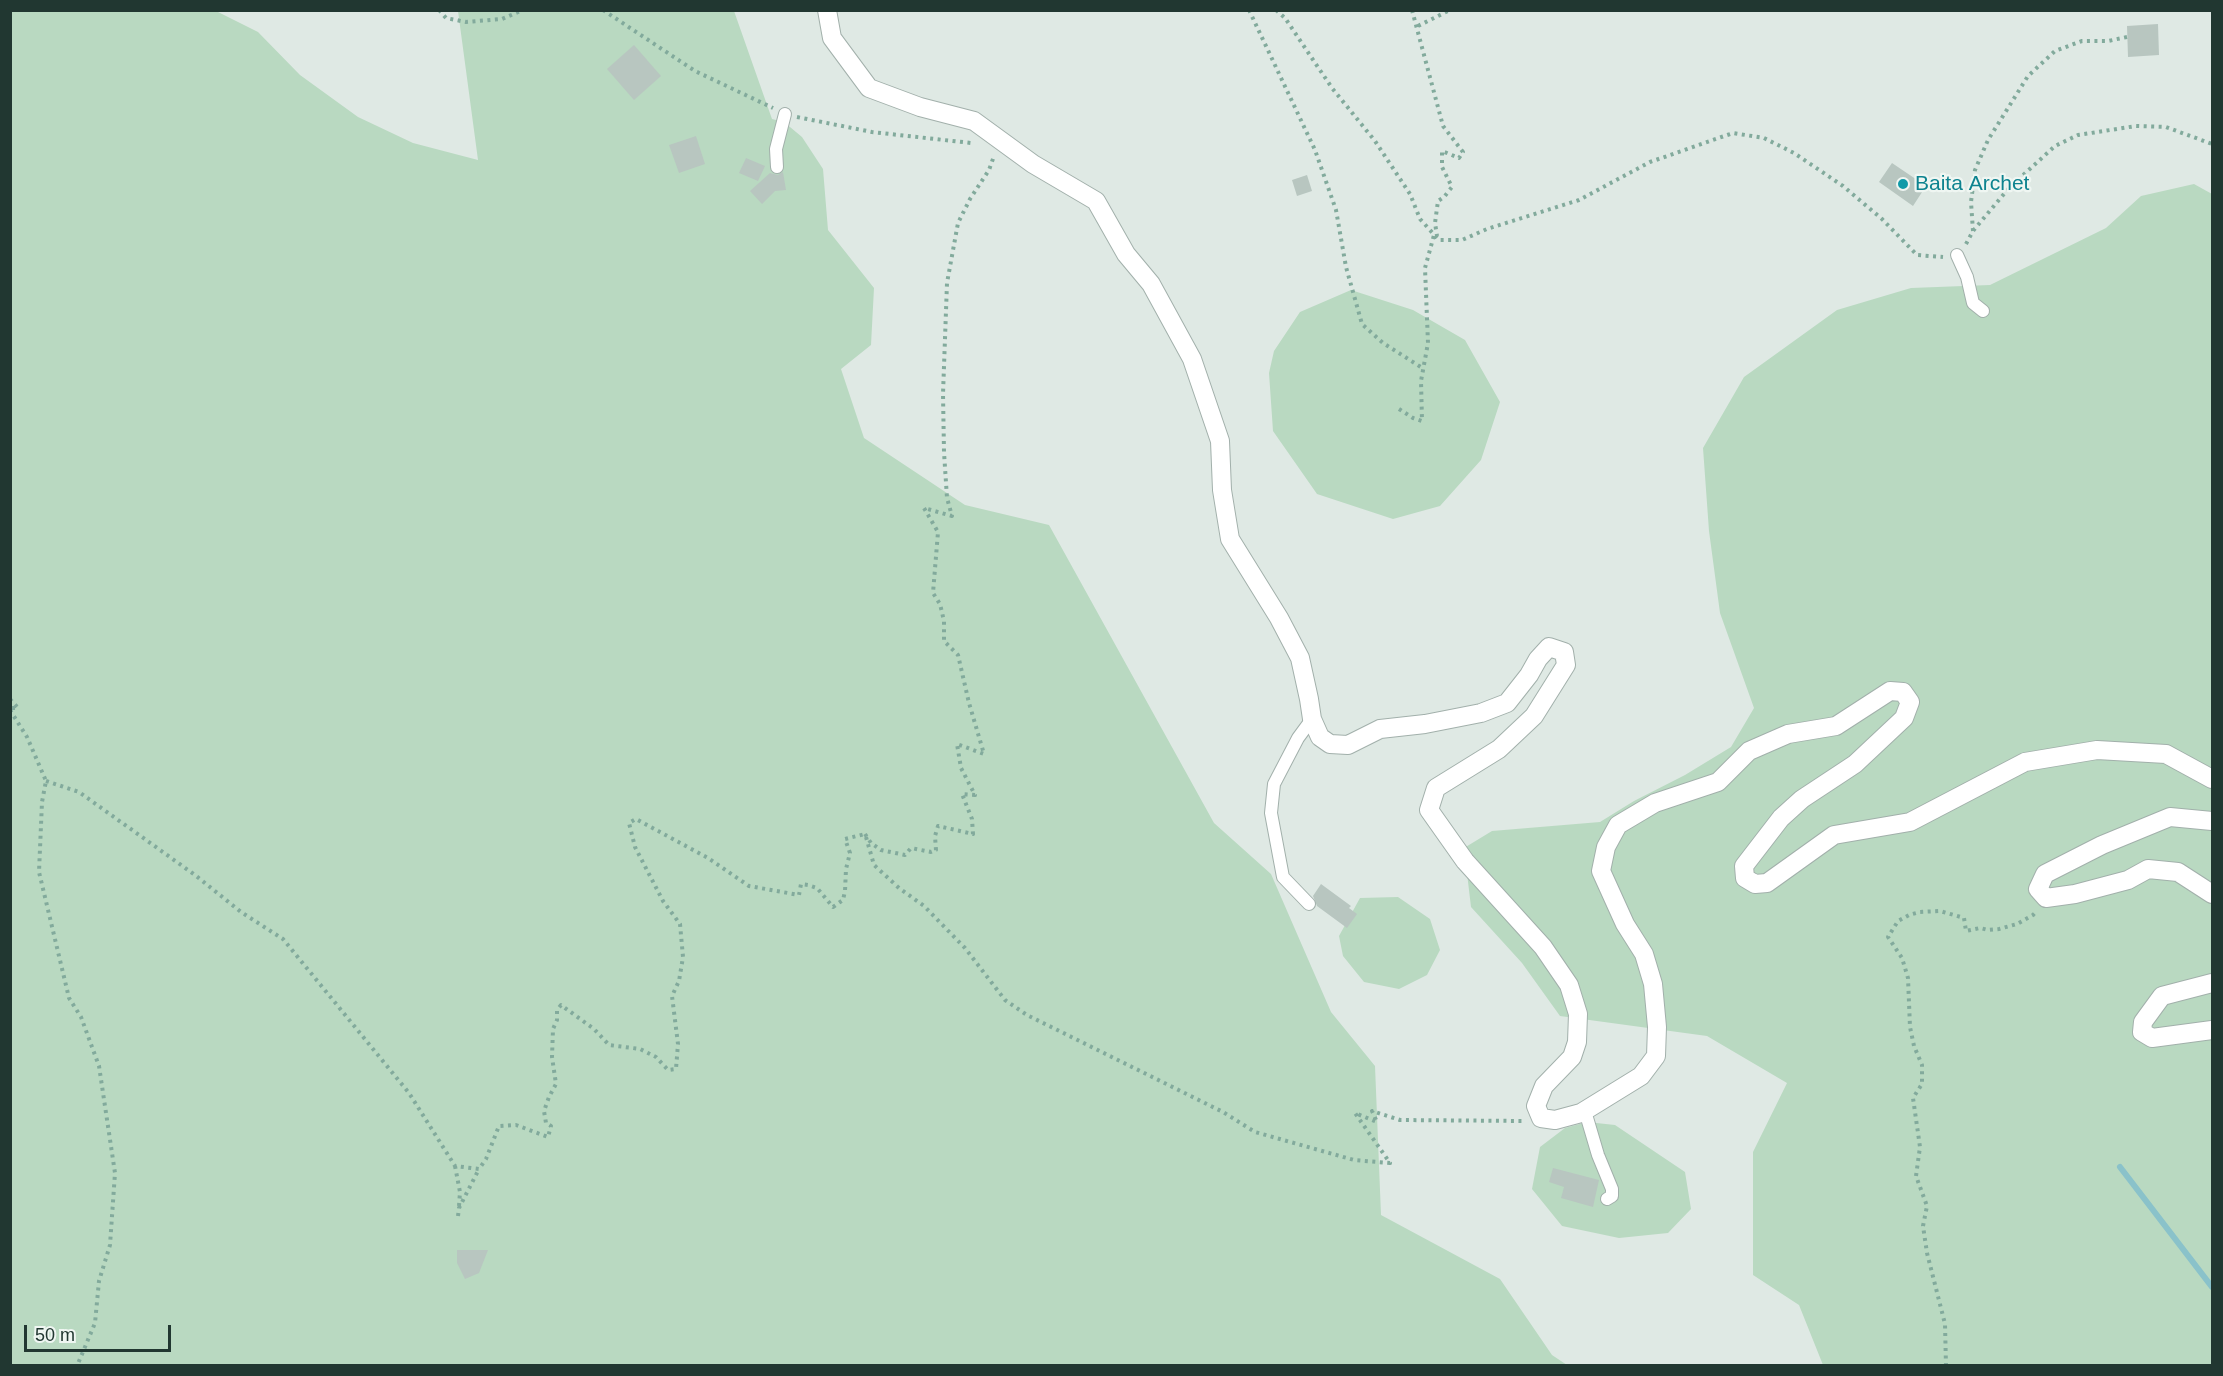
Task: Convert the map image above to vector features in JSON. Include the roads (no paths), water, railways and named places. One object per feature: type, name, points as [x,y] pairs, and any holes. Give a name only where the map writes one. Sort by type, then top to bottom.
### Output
[{"type":"street","points":[[827,10],[832,38],[869,88],[920,107],[974,121],[1033,164],[1096,201],[1126,254],[1151,284],[1192,359],[1220,441],[1222,490],[1230,539],[1279,618],[1299,658],[1312,719],[1320,737],[1330,744],[1348,745],[1380,729],[1425,724],[1481,713],[1507,703],[1549,646],[1564,652],[1566,665],[1534,716],[1499,749],[1436,788],[1429,810],[1465,861],[1543,947],[1569,985],[1578,1014],[1577,1042],[1572,1058],[1544,1086],[1536,1106],[1540,1118],[1555,1120],[1585,1111],[1641,1076],[1656,1056],[1653,984],[1644,954],[1625,924],[1601,871],[1606,847],[1618,825],[1655,803],[1718,782],[1749,751],[1788,734],[1836,726],[1890,692],[1904,692],[1910,702],[1904,718],[1855,764],[1802,799],[1781,818],[1744,866],[1745,878],[1755,884],[1767,883],[1834,835],[1910,822],[2025,762],[2097,750],[2166,754],[2212,779]]},
{"type":"street","points":[[2212,821],[2170,817],[2102,845],[2045,874],[2038,889],[2046,898],[2075,894],[2128,879],[2148,869],[2178,872],[2212,894]]},
{"type":"street","points":[[2212,983],[2162,996],[2143,1022],[2142,1032],[2152,1038],[2212,1030]]},
{"type":"lane","points":[[777,166],[776,149],[785,114]]},
{"type":"lane","points":[[1958,255],[1967,277],[1973,303],[1983,311]]},
{"type":"lane","points":[[1309,904],[1283,877],[1272,813],[1274,784],[1298,738],[1312,719]]},
{"type":"lane","points":[[1585,1111],[1598,1155],[1612,1190],[1612,1196],[1607,1199]]},
{"type":"waterway","points":[[2120,1167],[2212,1287]]},
{"type":"place","name":"Baita Archet","points":[[1903,184]]}]
